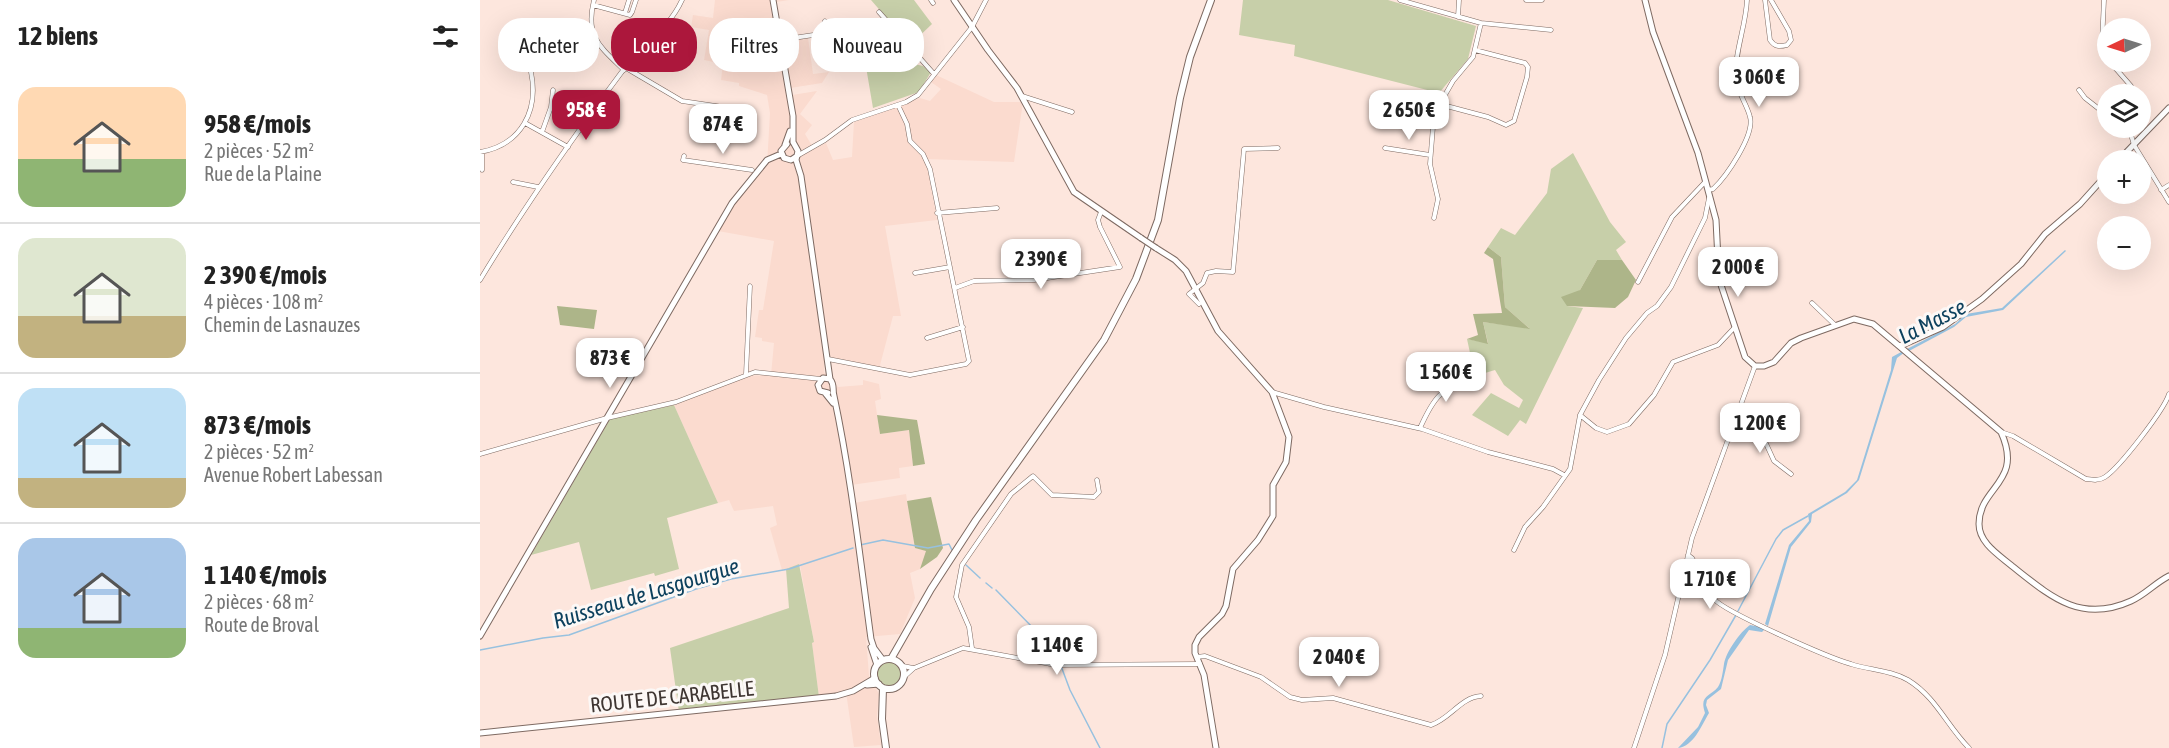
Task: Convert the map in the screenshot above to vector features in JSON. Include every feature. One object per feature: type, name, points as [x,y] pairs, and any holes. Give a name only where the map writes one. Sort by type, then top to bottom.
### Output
[{"type":"main road","points":[[891,659],[931,588],[970,529],[1104,340],[1136,279],[1158,220],[1180,98],[1190,57],[1211,0]]},
{"type":"main road","points":[[882,685],[899,686],[904,676],[901,664],[906,635]]},
{"type":"main road","points":[[886,748],[882,719],[880,662],[891,659],[901,664]]},
{"type":"street","points":[[625,14],[629,0]]},
{"type":"street","points":[[590,18],[593,2],[625,14],[633,12],[636,0]]},
{"type":"street","points":[[671,18],[682,0]]},
{"type":"street","points":[[773,0],[776,18]]},
{"type":"street","points":[[954,0],[1022,96],[1071,187],[1080,197],[1101,212],[1180,264],[1196,288],[1218,331],[1272,392],[1285,424],[1289,446],[1286,462],[1273,486],[1273,516],[1258,540],[1231,573],[1226,606],[1222,614],[1199,637],[1194,650],[1207,689],[1216,748]]},
{"type":"street","points":[[787,160],[793,159],[825,140],[852,120],[898,105],[918,95],[972,27],[986,0]]},
{"type":"street","points":[[1400,0],[1481,23],[1551,30]]},
{"type":"street","points":[[1458,17],[1460,0]]},
{"type":"street","points":[[1526,0],[1542,0]]},
{"type":"street","points":[[1645,0],[1653,32],[1706,181],[1716,220],[1719,279],[1742,352],[1749,363],[1755,366],[1769,364],[1791,343],[1835,325],[1854,320],[1865,321],[1873,324],[2001,432],[2013,436],[2086,479],[2096,480],[2104,478],[2167,404],[2169,394]]},
{"type":"street","points":[[1514,550],[1525,527],[1543,507],[1570,469],[1581,415],[1626,338],[1647,313],[1657,306],[1671,287],[1705,218],[1709,193],[1720,182],[1744,144],[1751,127],[1750,116],[1736,78],[1747,0]]},
{"type":"street","points":[[1765,0],[1770,40],[1776,45],[1787,45],[1791,40],[1789,31],[1771,0]]},
{"type":"street","points":[[2104,0],[2104,18]]},
{"type":"street","points":[[879,12],[934,74]]},
{"type":"street","points":[[1434,218],[1438,199],[1431,171],[1432,121],[1453,81],[1469,64],[1475,50],[1481,23]]},
{"type":"street","points":[[599,43],[611,55]]},
{"type":"street","points":[[1439,104],[1488,117],[1506,125],[1514,121],[1528,67],[1525,63],[1475,50]]},
{"type":"street","points":[[482,170],[481,152],[507,142],[525,123],[533,102],[534,87],[531,72]]},
{"type":"street","points":[[480,280],[538,187],[623,72]]},
{"type":"street","points":[[630,72],[682,101],[736,109]]},
{"type":"street","points":[[480,636],[732,202],[767,159],[781,154],[791,124],[783,72]]},
{"type":"street","points":[[785,72],[871,639],[880,662]]},
{"type":"street","points":[[2119,72],[2129,84]]},
{"type":"street","points":[[785,87],[791,105]]},
{"type":"street","points":[[542,132],[551,107],[553,90]]},
{"type":"street","points":[[2079,90],[2097,107]]},
{"type":"street","points":[[1022,96],[1072,112]]},
{"type":"street","points":[[828,359],[910,375],[966,364],[970,358],[930,170],[923,154],[910,141],[905,118],[898,105]]},
{"type":"street","points":[[2129,150],[2169,108]]},
{"type":"street","points":[[525,123],[568,147]]},
{"type":"street","points":[[2131,138],[2149,172],[2169,202]]},
{"type":"street","points":[[785,145],[805,151]]},
{"type":"street","points":[[1199,304],[1189,294],[1203,283],[1207,273],[1211,271],[1233,272],[1244,149],[1278,148]]},
{"type":"street","points":[[1385,148],[1430,155]]},
{"type":"street","points":[[781,154],[794,165],[801,179]]},
{"type":"street","points":[[684,156],[683,160],[752,170]]},
{"type":"street","points":[[1638,282],[1672,217],[1706,181]]},
{"type":"street","points":[[513,182],[538,187]]},
{"type":"street","points":[[1904,350],[1943,327],[1982,299],[2021,264],[2045,234],[2080,204],[2097,185]]},
{"type":"street","points":[[2161,190],[2169,185]]},
{"type":"street","points":[[938,213],[997,208]]},
{"type":"street","points":[[955,288],[974,281],[1034,280],[1120,267],[1100,226],[1098,220],[1101,212]]},
{"type":"street","points":[[915,273],[950,267]]},
{"type":"street","points":[[746,374],[750,286]]},
{"type":"street","points":[[1812,303],[1835,325]]},
{"type":"street","points":[[927,338],[963,327]]},
{"type":"street","points":[[1581,415],[1596,428],[1607,432],[1629,424],[1654,396],[1672,362],[1718,345],[1735,327]]},
{"type":"street","points":[[818,387],[828,359]]},
{"type":"street","points":[[1634,748],[1665,655],[1688,555],[1702,507],[1755,366]]},
{"type":"street","points":[[480,454],[607,418],[675,402],[746,374],[762,372],[807,379],[830,379]]},
{"type":"street","points":[[1420,428],[1437,396],[1458,383],[1473,378]]},
{"type":"street","points":[[807,379],[825,393],[834,405],[868,640],[880,662]]},
{"type":"street","points":[[825,393],[833,388]]},
{"type":"street","points":[[1272,392],[1324,407],[1420,428],[1488,452],[1534,463],[1564,475]]},
{"type":"street","points":[[1737,413],[1763,437],[1774,461],[1791,474]]},
{"type":"street","points":[[2001,432],[2006,442],[2007,465],[2004,475],[1985,502],[1979,521],[1982,535],[1996,552],[2048,594],[2068,606],[2082,610],[2093,610],[2130,602],[2169,576]]},
{"type":"street","points":[[972,648],[969,627],[956,597],[960,570],[1011,494],[1033,476],[1052,495],[1094,497],[1099,492],[1097,480]]},
{"type":"street","points":[[1688,555],[1692,558],[1715,600],[1820,653],[1851,665],[1907,679],[1932,700],[1954,733],[1969,748]]},
{"type":"street","points":[[904,676],[914,668],[956,649],[972,648],[1056,666],[1200,664]]},
{"type":"street","points":[[1197,657],[1204,656],[1261,677],[1290,697],[1302,700],[1333,698],[1431,725],[1440,722],[1473,696],[1480,696]]},
{"type":"street","points":[[901,664],[914,668]]},
{"type":"street","name":"ROUTE DE CARABELLE","points":[[480,733],[836,696],[865,685],[882,685]]},
{"type":"shaded area","points":[[715,0],[789,0],[770,3],[773,18],[713,18]]},
{"type":"shaded area","points":[[693,15],[713,18],[709,18],[709,30],[697,28],[697,18],[692,18]]},
{"type":"shaded area","points":[[709,30],[709,61],[704,60]]},
{"type":"shaded area","points":[[808,38],[811,72],[813,74],[829,72],[822,83],[790,88],[792,95],[817,91],[800,114],[812,125],[805,134],[814,149],[826,143],[833,160],[852,157],[854,122],[920,98],[930,101],[941,89],[931,82],[936,75],[994,102],[1023,102],[1014,162],[926,159],[937,220],[885,226],[901,316],[893,316],[879,369],[824,356],[824,372],[838,387],[863,385],[863,380],[879,384],[881,399],[875,401],[880,434],[909,430],[913,466],[899,468],[900,478],[851,485],[854,503],[906,494],[915,548],[927,551],[920,569],[910,573],[915,598],[900,634],[866,637],[869,676],[879,694],[877,716],[881,745],[854,747],[846,692],[819,697],[812,643],[814,642],[800,565],[782,570],[770,528],[777,525],[773,506],[734,511],[729,500],[718,503],[674,405],[749,376],[771,375],[774,343],[755,337],[759,310],[763,310],[774,241],[718,231],[736,201],[767,165],[770,113],[767,95],[739,86],[739,83],[721,80],[722,72],[799,72],[799,39]]},
{"type":"green space","points":[[871,0],[914,0],[932,24],[924,32],[924,18],[887,18]]},
{"type":"green space","points":[[1243,0],[1388,0],[1476,26],[1468,59],[1439,93],[1294,56],[1295,45],[1239,35]]},
{"type":"green space","points":[[924,67],[931,72],[919,92],[873,108],[867,72],[924,72]]},
{"type":"green space","points":[[1573,153],[1610,222],[1626,242],[1616,250],[1622,260],[1597,260],[1580,290],[1567,306],[1583,308],[1526,424],[1520,420],[1508,436],[1472,415],[1491,393],[1519,408],[1523,400],[1504,385],[1495,370],[1475,376],[1467,339],[1488,343],[1483,322],[1529,328],[1505,307],[1501,257],[1488,247],[1501,228],[1515,235],[1547,193],[1551,169]]},
{"type":"green space","points":[[1488,247],[1501,257],[1505,307],[1530,329],[1483,322],[1488,344],[1467,339],[1478,335],[1473,314],[1502,313],[1493,259],[1484,253]]},
{"type":"green space","points":[[1597,260],[1622,260],[1636,280],[1628,297],[1615,308],[1567,306],[1561,297],[1580,290]]},
{"type":"green space","points":[[557,306],[597,310],[594,329],[560,325]]},
{"type":"green space","points":[[674,405],[718,503],[667,518],[679,569],[655,576],[654,573],[591,590],[579,542],[531,555],[610,419]]},
{"type":"green space","points":[[877,415],[917,420],[925,464],[913,466],[909,430],[880,434]]},
{"type":"green space","points":[[931,497],[943,548],[937,557],[920,569],[926,551],[915,548],[907,501]]},
{"type":"green space","points":[[799,564],[814,642],[812,643],[819,697],[679,712],[670,648],[789,608],[786,569]]},
{"type":"green space","points":[[889,661],[898,665],[902,674],[898,683],[889,687],[880,683],[876,674],[880,665]]},
{"type":"water","points":[[2065,250],[2003,310],[1966,317],[1954,327],[1909,351],[1907,349],[1955,324],[1966,314],[2002,308]]},
{"type":"water","points":[[1905,352],[1897,358],[1859,480],[1847,493],[1812,514],[1811,522],[1791,547],[1768,626],[1765,624],[1789,545],[1809,521],[1808,514],[1845,492],[1857,480],[1891,370],[1892,357]]},
{"type":"water","points":[[1750,625],[1766,628],[1762,632],[1749,630],[1728,660],[1721,689],[1707,700],[1709,713],[1700,729],[1688,744],[1678,748],[1698,727],[1705,713],[1704,700],[1719,685],[1730,648]]},
{"type":"waterway","name":"La Masse","points":[[1738,611],[1776,539],[1783,530],[1808,516]]},
{"type":"waterway","name":"Ruisseau de Lasgourgue","points":[[860,545],[883,540],[928,548],[949,544],[952,550]]},
{"type":"waterway","name":"Ruisseau de Lasgourgue","points":[[480,650],[569,635],[696,589],[731,579],[789,569],[853,548]]},
{"type":"waterway","name":"Ruisseau de Lasgourgue","points":[[966,565],[980,578]]},
{"type":"waterway","name":"Ruisseau de Lasgourgue","points":[[986,583],[992,588]]},
{"type":"waterway","name":"Ruisseau de Lasgourgue","points":[[996,590],[1036,631],[1061,663]]},
{"type":"waterway","name":"La Masse","points":[[1662,748],[1667,724],[1710,660],[1736,615]]},
{"type":"waterway","name":"Ruisseau de Lasgourgue","points":[[1061,666],[1070,690],[1100,748]]}]
